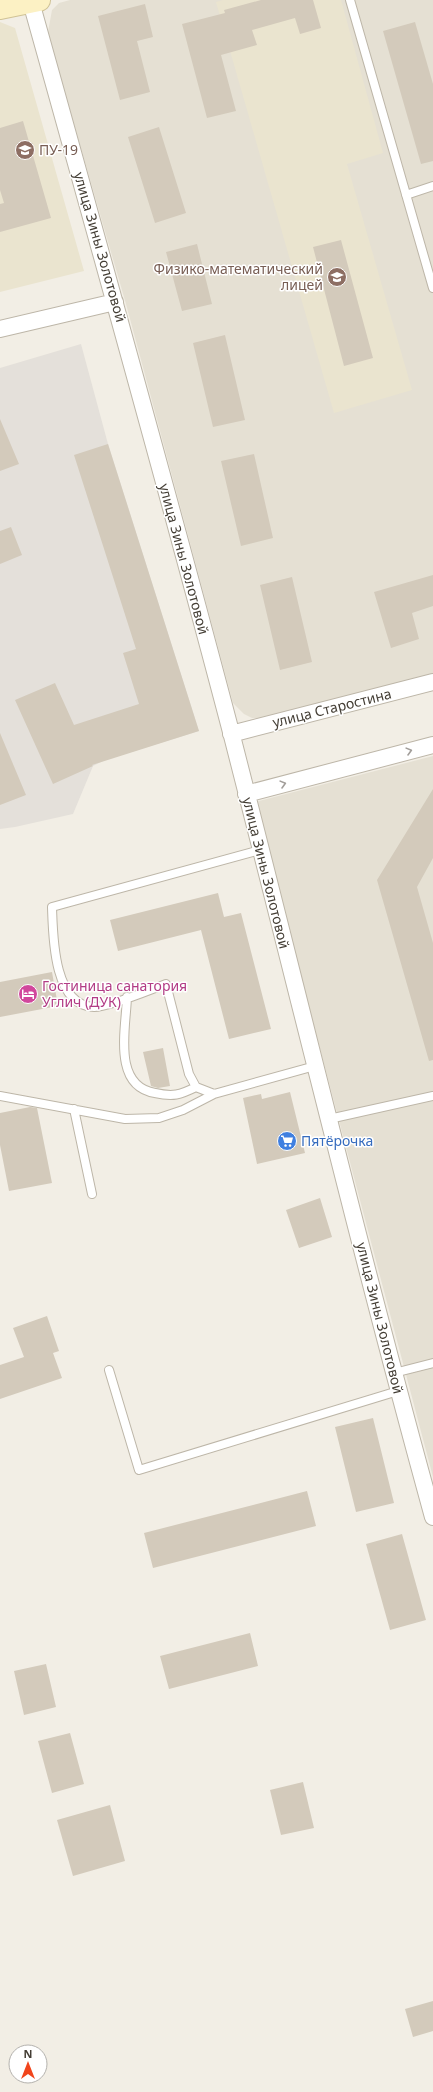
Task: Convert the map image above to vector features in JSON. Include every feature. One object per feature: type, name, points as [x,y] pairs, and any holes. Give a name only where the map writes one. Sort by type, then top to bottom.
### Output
[{"type":"street","points":[[0,8],[35,1]]},
{"type":"street","name":"улица Зины Золотовой","points":[[35,1],[231,734],[398,1391],[433,1517]]},
{"type":"street","points":[[0,330],[115,302]]},
{"type":"street","name":"улица Старостина","points":[[231,734],[433,682]]},
{"type":"street","points":[[246,794],[433,745]]},
{"type":"lane","points":[[351,0],[433,288]]},
{"type":"lane","points":[[406,195],[433,186]]},
{"type":"lane","points":[[214,1094],[196,1087],[189,1074],[166,984],[94,1007],[81,1004],[71,995],[63,983],[54,951],[52,907],[260,850]]},
{"type":"lane","points":[[127,997],[124,1055],[127,1073],[134,1084],[148,1092],[164,1095],[180,1095],[196,1087]]},
{"type":"lane","points":[[0,1096],[125,1119],[159,1118],[183,1110],[214,1094],[315,1066]]},
{"type":"lane","points":[[329,1119],[433,1096]]},
{"type":"lane","points":[[74,1109],[92,1194]]},
{"type":"lane","points":[[394,1373],[433,1363]]},
{"type":"lane","points":[[109,1370],[139,1470],[398,1391]]},
{"type":"shaded area","points":[[70,0],[433,0],[433,674],[263,718],[252,718],[244,714],[233,703],[126,304],[48,32],[52,10],[59,3]]},
{"type":"shaded area","name":"Физико-математический лицей","points":[[223,0],[341,0],[383,153],[347,164],[412,390],[334,413],[216,2]]},
{"type":"shaded area","name":"ПУ-19","points":[[0,22],[15,28],[84,271],[0,292]]},
{"type":"shaded area","points":[[81,344],[108,444],[199,731],[105,760],[93,766],[73,814],[0,829],[0,368]]},
{"type":"shaded area","points":[[433,756],[433,1477],[255,802]]},
{"type":"building","points":[[261,0],[313,0],[321,28],[300,34],[295,18],[252,30],[257,45],[221,55],[236,111],[207,118],[182,24],[225,13],[224,10]]},
{"type":"building","points":[[145,4],[153,37],[137,41],[150,92],[120,100],[98,16]]},
{"type":"building","points":[[415,22],[433,84],[433,161],[421,164],[383,31]]},
{"type":"building","points":[[23,121],[51,218],[0,232],[0,204],[4,203],[0,190],[0,128]]},
{"type":"building","points":[[159,127],[186,213],[155,223],[128,137]]},
{"type":"building","points":[[341,240],[373,358],[344,366],[313,247]]},
{"type":"building","points":[[197,244],[212,304],[182,311],[166,252]]},
{"type":"building","points":[[225,335],[245,420],[213,427],[193,343]]},
{"type":"building","points":[[0,419],[19,464],[0,471]]},
{"type":"building","points":[[108,444],[199,731],[92,765],[93,766],[53,784],[15,700],[55,683],[74,725],[139,704],[123,653],[136,649],[74,455]]},
{"type":"building","points":[[254,454],[273,538],[241,546],[221,461]]},
{"type":"building","points":[[11,527],[22,555],[0,564],[0,531]]},
{"type":"building","points":[[433,575],[433,606],[412,613],[419,639],[391,648],[374,592]]},
{"type":"building","points":[[292,577],[312,662],[280,670],[260,585]]},
{"type":"building","points":[[0,733],[26,795],[0,805]]},
{"type":"building","points":[[433,789],[433,858],[417,887],[433,943],[433,1060],[429,1061],[377,880]]},
{"type":"building","points":[[218,893],[224,917],[241,913],[271,1029],[229,1039],[201,930],[118,951],[110,920]]},
{"type":"building","name":"Гостиница санатория Углич (ДУК)","points":[[52,972],[58,1006],[0,1017],[0,982]]},
{"type":"building","points":[[163,1048],[170,1086],[158,1088],[151,1086],[143,1052]]},
{"type":"building","points":[[290,1092],[305,1153],[257,1164],[243,1098],[261,1094],[262,1099]]},
{"type":"building","points":[[30,1107],[37,1108],[52,1183],[9,1191],[0,1145],[0,1113]]},
{"type":"building","points":[[320,1198],[332,1237],[299,1248],[286,1210]]},
{"type":"building","points":[[47,1316],[59,1351],[53,1353],[62,1378],[0,1399],[0,1365],[24,1357],[13,1328]]},
{"type":"building","points":[[373,1418],[394,1503],[356,1512],[335,1427]]},
{"type":"building","points":[[307,1491],[316,1526],[153,1568],[144,1533]]},
{"type":"building","points":[[402,1534],[426,1620],[390,1630],[366,1544]]},
{"type":"building","points":[[250,1633],[258,1666],[169,1689],[160,1656]]},
{"type":"building","points":[[46,1664],[56,1707],[24,1715],[14,1671]]},
{"type":"building","points":[[70,1733],[84,1784],[52,1793],[38,1741]]},
{"type":"building","points":[[303,1782],[314,1828],[281,1835],[270,1790]]},
{"type":"building","points":[[110,1805],[125,1861],[73,1876],[57,1820]]},
{"type":"building","points":[[433,2001],[433,2031],[413,2037],[405,2009]]},
{"type":"place","name":"ПУ-19","points":[[25,150]]},
{"type":"place","name":"Физико-математический лицей","points":[[337,277]]},
{"type":"place","name":"Гостиница санатория Углич (ДУК)","points":[[28,994]]},
{"type":"place","name":"Пятёрочка","points":[[287,1141]]}]
